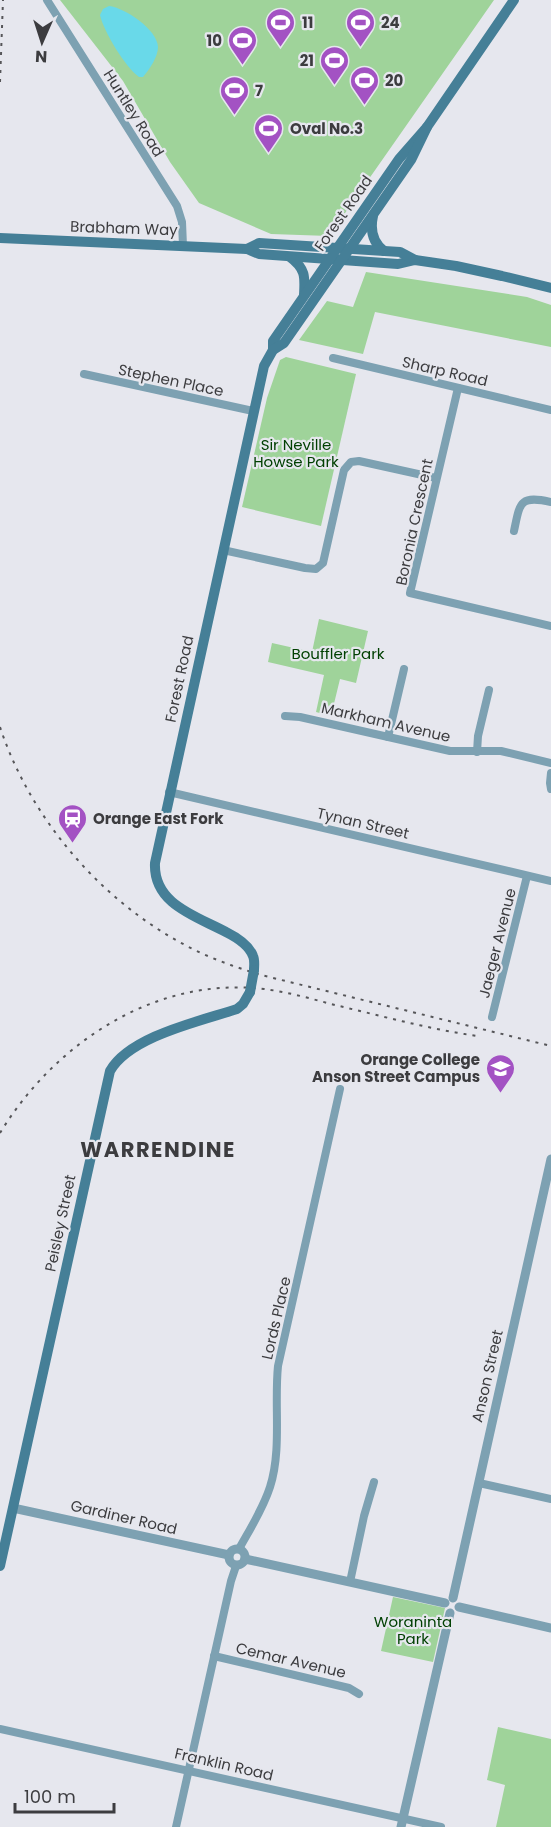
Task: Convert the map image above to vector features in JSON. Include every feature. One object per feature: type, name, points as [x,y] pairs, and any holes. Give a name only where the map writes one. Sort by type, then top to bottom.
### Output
[{"type":"main road","name":"Forest Road","points":[[254,970],[254,956],[243,943],[172,903],[158,887],[154,863],[264,366],[273,350],[273,341],[304,295],[399,159],[427,127],[514,0]]},
{"type":"main road","name":"Forest Road","points":[[273,350],[284,344],[375,213],[411,160],[427,127]]},
{"type":"main road","points":[[375,213],[372,222],[372,236],[384,251]]},
{"type":"main road","name":"Brabham Way","points":[[0,238],[247,249],[260,255],[398,264],[415,260]]},
{"type":"main road","name":"Brabham Way","points":[[247,249],[259,243],[400,252],[415,260],[502,276],[551,288]]},
{"type":"main road","points":[[291,256],[301,266],[305,277],[304,295]]},
{"type":"main road","name":"Peisley Street","points":[[0,1566],[110,1071],[116,1062],[135,1048],[177,1027],[237,1009],[250,992],[254,970]]},
{"type":"street","name":"Huntley Road","points":[[47,0],[177,206],[182,222],[183,246]]},
{"type":"street","name":"Sharp Road","points":[[333,358],[551,410]]},
{"type":"street","name":"Stephen Place","points":[[84,374],[253,411]]},
{"type":"street","name":"Boronia Crescent","points":[[458,388],[410,593],[551,626]]},
{"type":"street","points":[[223,550],[316,569],[323,563],[344,470],[351,462],[359,461],[436,478]]},
{"type":"street","points":[[514,531],[520,506],[525,501],[531,499],[551,502]]},
{"type":"street","points":[[388,737],[404,669]]},
{"type":"street","points":[[477,752],[478,736],[489,690]]},
{"type":"street","name":"Markham Avenue","points":[[285,716],[300,717],[450,751],[507,752],[551,763]]},
{"type":"street","points":[[551,773],[551,789]]},
{"type":"street","name":"Tynan Street","points":[[169,792],[551,881]]},
{"type":"street","name":"Jaeger Avenue","points":[[492,1017],[527,876]]},
{"type":"street","name":"Lords Place","points":[[239,1550],[257,1518],[270,1485],[276,1450],[275,1389],[278,1366],[340,1089]]},
{"type":"street","name":"Anson Street","points":[[449,1601],[551,1159]]},
{"type":"street","points":[[350,1582],[374,1482]]},
{"type":"street","points":[[478,1483],[551,1499]]},
{"type":"street","name":"Gardiner Road","points":[[12,1508],[229,1555]]},
{"type":"street","points":[[236,1566],[231,1563],[229,1555],[234,1550],[243,1552],[245,1559]]},
{"type":"street","points":[[245,1559],[458,1602],[459,1607]]},
{"type":"street","points":[[236,1566],[243,1563],[245,1559]]},
{"type":"street","points":[[176,1827],[236,1566]]},
{"type":"street","points":[[449,1601],[445,1608],[450,1613]]},
{"type":"street","points":[[450,1613],[455,1612],[459,1607]]},
{"type":"street","points":[[459,1607],[551,1628]]},
{"type":"street","points":[[402,1823],[450,1613]]},
{"type":"street","name":"Cemar Avenue","points":[[214,1656],[349,1688],[359,1694]]},
{"type":"street","name":"Franklin Road","points":[[0,1728],[188,1770],[402,1823],[441,1827]]},
{"type":"green space","points":[[60,0],[494,0],[329,236],[271,234],[199,203],[170,162],[123,81]]},
{"type":"green space","points":[[366,272],[527,297],[551,305],[551,347],[375,312],[363,354],[299,340],[327,301],[353,307]]},
{"type":"green space","name":"Sir Neville Howse Park","points":[[286,357],[356,374],[321,526],[242,507],[267,398],[280,360]]},
{"type":"green space","name":"Bouffler Park","points":[[319,619],[368,631],[356,683],[340,679],[331,716],[316,712],[324,675],[268,662],[272,643],[312,652]]},
{"type":"green space","name":"Woraninta Park","points":[[393,1597],[445,1608],[433,1662],[381,1651]]},
{"type":"green space","points":[[498,1727],[551,1739],[551,1827],[496,1827],[505,1785],[487,1780]]},
{"type":"water","points":[[109,6],[139,20],[156,40],[158,47],[156,55],[143,77],[133,72],[116,49],[106,30],[100,15],[103,9]]},
{"type":"railway","points":[[0,82],[3,0]]},
{"type":"railway","points":[[0,727],[13,761],[30,793],[49,824],[72,853],[124,905],[185,945],[222,962],[261,975],[551,1046]]},
{"type":"railway","points":[[0,1133],[23,1100],[49,1071],[79,1044],[112,1022],[147,1005],[184,993],[224,988],[273,990],[423,1026],[477,1036]]},
{"type":"place","name":"11","points":[[281,48]]},
{"type":"place","name":"24","points":[[360,48]]},
{"type":"place","name":"10","points":[[243,66]]},
{"type":"place","name":"21","points":[[335,86]]},
{"type":"place","name":"20","points":[[364,106]]},
{"type":"place","name":"7","points":[[234,116]]},
{"type":"place","name":"Oval No.3","points":[[269,154]]},
{"type":"place","name":"Orange East Fork","points":[[72,844]]},
{"type":"place","name":"Orange College Anson Street Campus","points":[[501,1094]]},
{"type":"district","name":"WARRENDINE","points":[[158,1149]]}]
